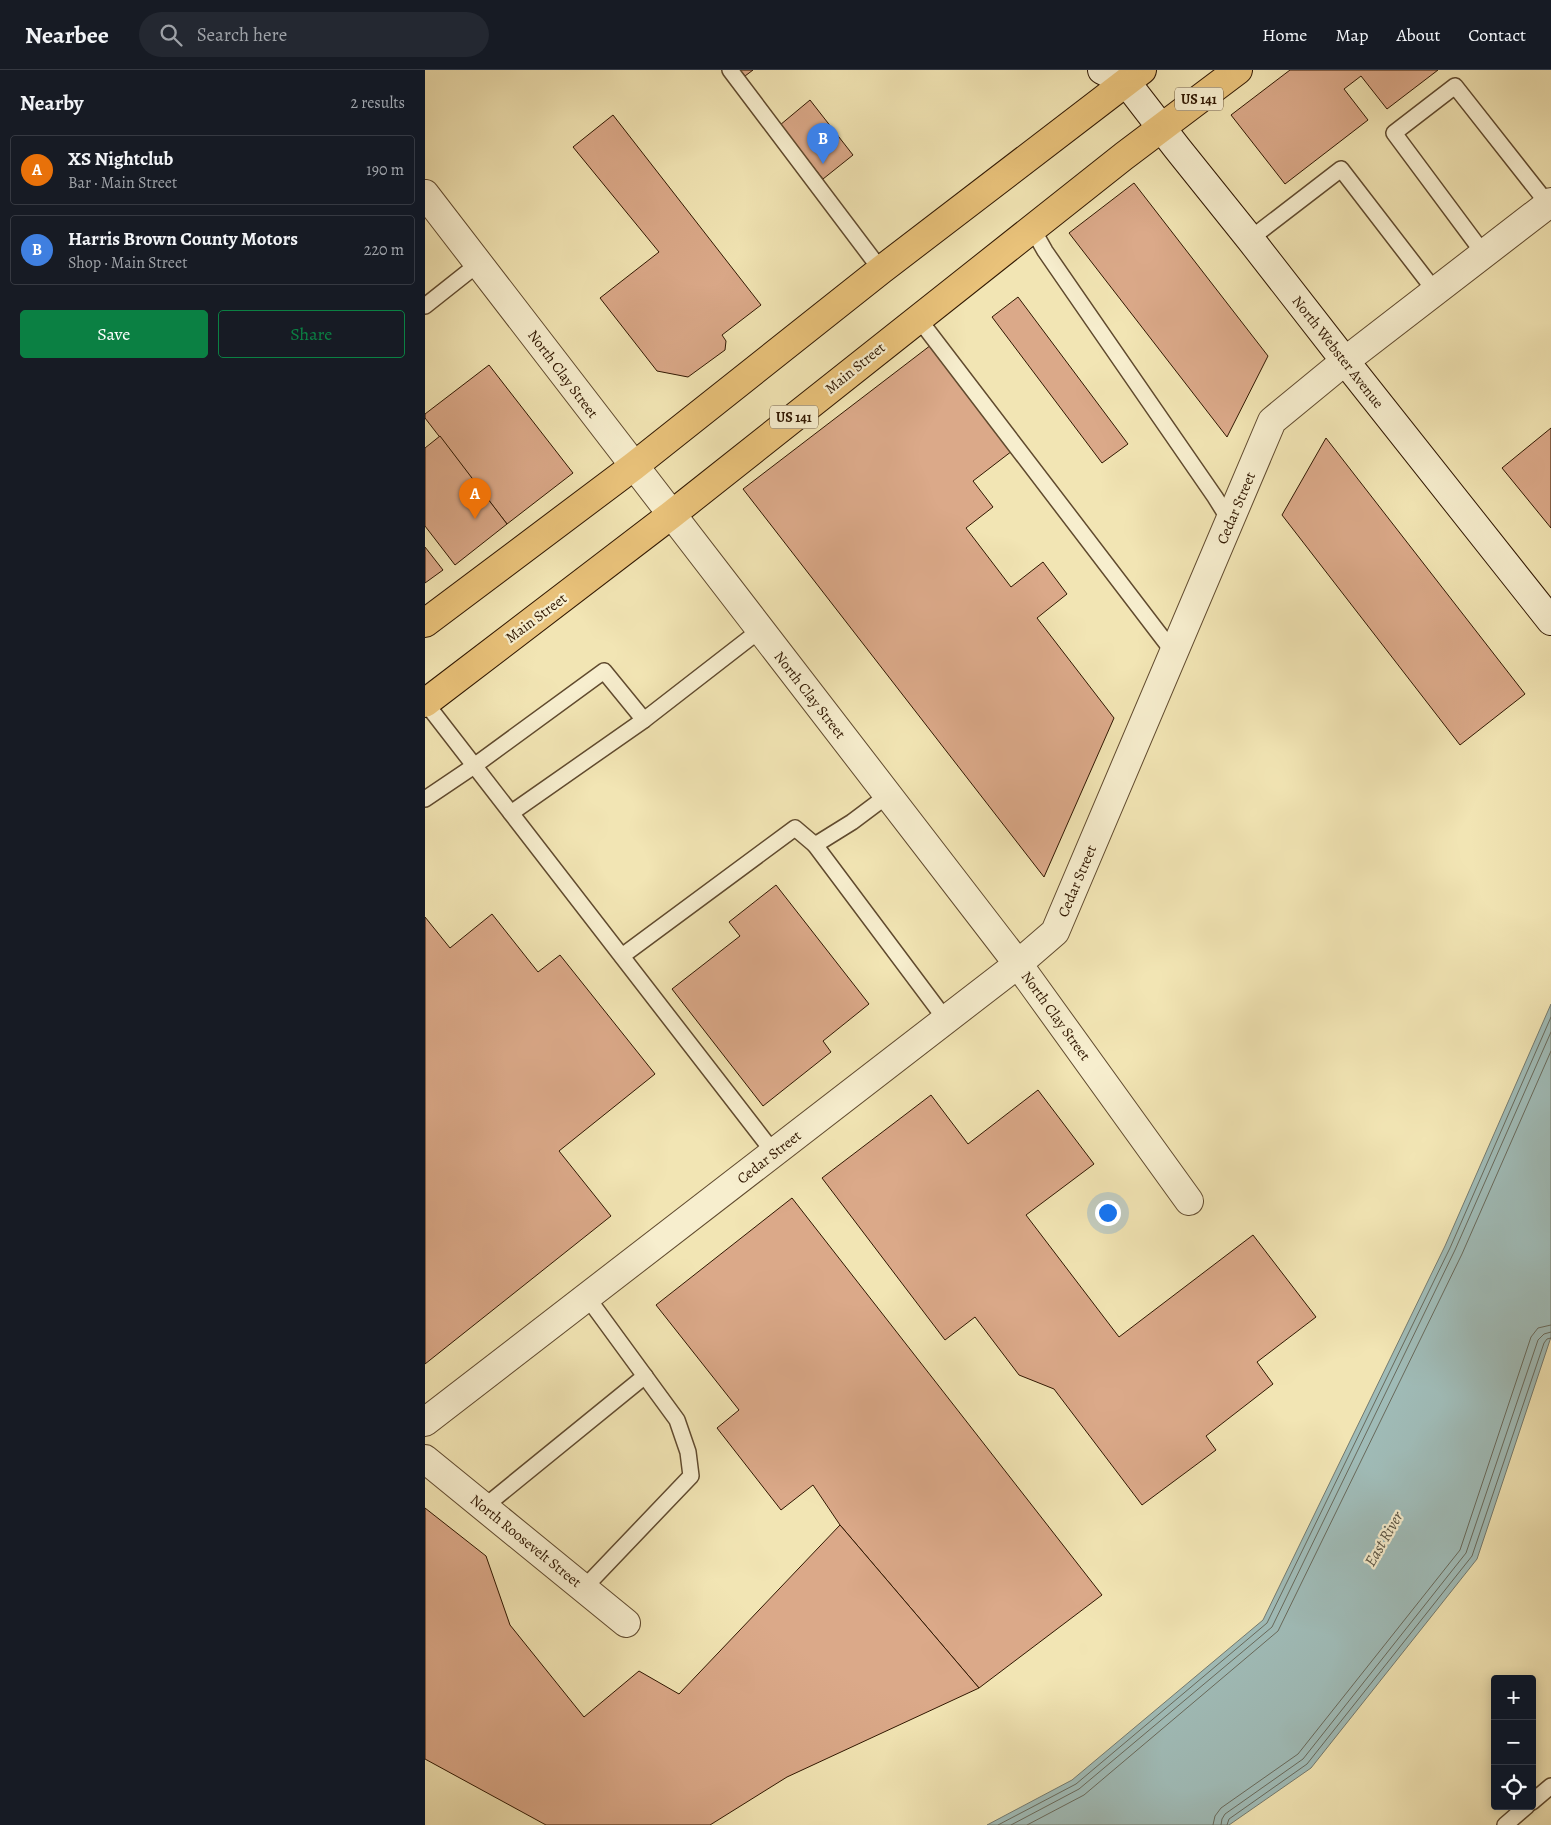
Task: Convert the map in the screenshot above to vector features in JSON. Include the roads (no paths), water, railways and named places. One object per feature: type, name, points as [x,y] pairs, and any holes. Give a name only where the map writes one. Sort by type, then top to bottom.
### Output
[{"type":"main road","name":"Main Street","points":[[425,702],[671,515],[1032,228],[1237,70]]},
{"type":"main road","points":[[425,622],[633,466],[1132,74]]},
{"type":"street","name":"North Webster Avenue","points":[[1103,70],[1132,74],[1161,127],[1551,620]]},
{"type":"street","name":"North Clay Street","points":[[425,194],[1018,964],[1189,1200]]},
{"type":"street","name":"Cedar Street","points":[[425,1422],[1018,964],[1055,932],[1273,421],[1345,361],[1549,203]]},
{"type":"street","name":"North Roosevelt Street","points":[[425,1459],[626,1623]]},
{"type":"lane","points":[[729,70],[881,270]]},
{"type":"lane","points":[[1484,254],[1394,132],[1455,86],[1549,203]]},
{"type":"lane","points":[[1250,239],[1341,169],[1435,291]]},
{"type":"lane","points":[[1032,228],[1045,250],[1230,521]]},
{"type":"lane","points":[[425,306],[478,264]]},
{"type":"lane","points":[[918,318],[1174,653]]},
{"type":"lane","points":[[511,813],[645,720],[760,630]]},
{"type":"lane","points":[[425,799],[474,766],[604,671],[645,720]]},
{"type":"lane","points":[[425,702],[774,1153]]},
{"type":"lane","points":[[815,845],[852,822],[888,795]]},
{"type":"lane","points":[[622,956],[795,828],[815,845],[945,1020]]},
{"type":"lane","points":[[584,1588],[691,1476],[688,1452],[677,1420],[587,1297]]},
{"type":"lane","points":[[484,1507],[645,1376]]},
{"type":"lane","points":[[1536,1799],[1551,1786]]},
{"type":"lane","points":[[1505,1825],[1522,1810]]},
{"type":"water","name":"East River","points":[[1551,1004],[1551,1337],[1477,1559],[1311,1768],[1229,1825],[987,1825],[1072,1780],[1263,1620],[1445,1246]]},
{"type":"place","name":"Harris Brown County Motors","points":[[823,164]]},
{"type":"place","name":"XS Nightclub","points":[[475,519]]}]
